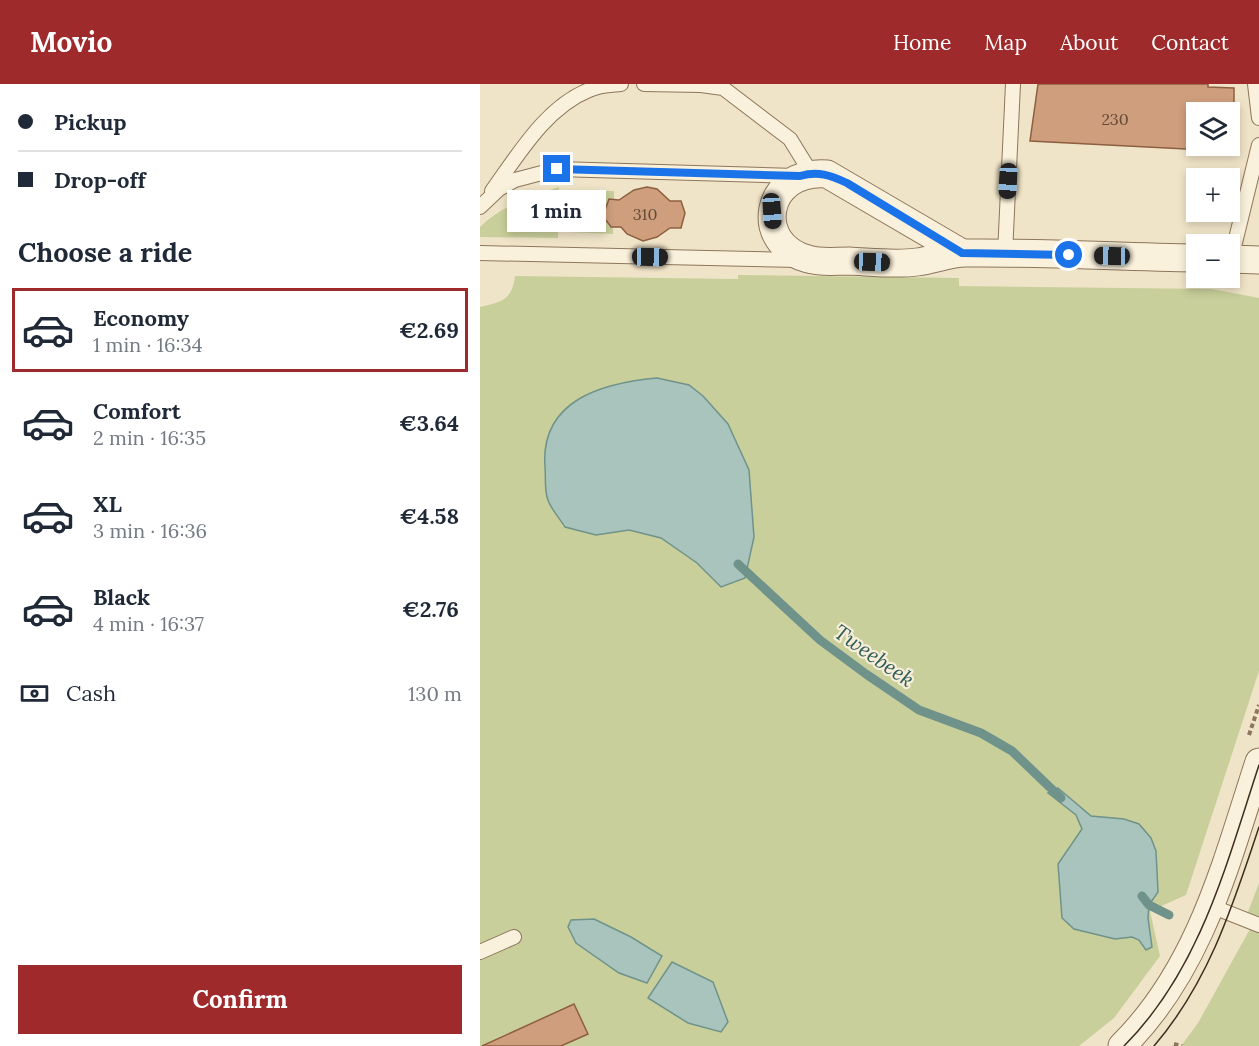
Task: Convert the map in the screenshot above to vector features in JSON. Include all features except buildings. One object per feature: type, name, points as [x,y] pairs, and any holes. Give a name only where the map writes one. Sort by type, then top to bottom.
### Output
[{"type":"street","points":[[962,253],[847,183],[827,174],[806,174],[788,182],[778,194],[772,211],[773,226],[780,243],[794,255],[811,260],[913,263],[962,253],[1186,258]]},
{"type":"street","points":[[1240,259],[1259,260]]},
{"type":"street","points":[[1122,1046],[1157,1007],[1193,948],[1211,906],[1259,762]]},
{"type":"lane","points":[[481,207],[517,155],[555,112],[589,89],[621,84]]},
{"type":"lane","points":[[481,207],[499,189],[515,180],[557,169],[806,174],[790,138],[723,86],[644,84]]},
{"type":"lane","points":[[1005,254],[1013,84]]},
{"type":"lane","points":[[1255,84],[1259,118]]},
{"type":"lane","points":[[1237,234],[1259,145]]},
{"type":"lane","points":[[482,256],[811,260]]},
{"type":"lane","points":[[1211,906],[1259,925]]},
{"type":"lane","points":[[480,952],[514,937]]},
{"type":"path","points":[[1174,1044],[1182,1046]]},
{"type":"green space","points":[[559,187],[558,238],[480,237],[480,227],[497,213],[527,198]]},
{"type":"green space","points":[[571,191],[614,191],[614,199],[608,199],[605,212],[608,226],[613,227],[613,234],[568,232],[567,197]]},
{"type":"green space","points":[[738,275],[959,278],[959,286],[1212,289],[1259,298],[1259,671],[1186,895],[1150,911],[1160,956],[1114,1018],[1079,1046],[480,1046],[480,307],[505,299],[514,284],[515,276],[738,279]]},
{"type":"green space","points":[[1259,883],[1259,1046],[1181,1046],[1198,1023],[1250,929],[1245,920]]},
{"type":"water","points":[[657,378],[689,385],[703,396],[728,424],[749,470],[754,537],[745,578],[721,587],[697,563],[661,538],[629,530],[596,535],[565,527],[551,507],[547,496],[546,444],[553,426],[564,411],[578,399],[596,391]]},
{"type":"water","points":[[1058,788],[1091,816],[1124,819],[1139,824],[1151,838],[1156,851],[1158,892],[1149,905],[1148,918],[1152,947],[1146,950],[1139,940],[1132,937],[1115,939],[1074,929],[1062,918],[1058,864],[1082,829],[1076,815],[1048,793]]},
{"type":"water","points":[[594,919],[631,937],[662,956],[647,983],[619,973],[576,943],[568,927],[571,920]]},
{"type":"water","points":[[672,962],[713,982],[728,1022],[721,1032],[688,1023],[648,998]]},
{"type":"waterway","name":"Tweebeek","points":[[738,564],[820,640],[866,674],[919,710],[981,733],[1012,751],[1061,798]]},
{"type":"waterway","name":"Tweebeek","points":[[1142,896],[1149,905],[1169,915]]},
{"type":"tram line","points":[[1124,1046],[1173,984],[1208,915],[1259,765]]},
{"type":"tram line","points":[[1154,1046],[1190,996],[1205,969],[1229,914],[1259,827]]},
{"type":"route","points":[[557,169],[800,176],[811,173],[827,174],[847,183],[962,253],[1069,255]]}]
